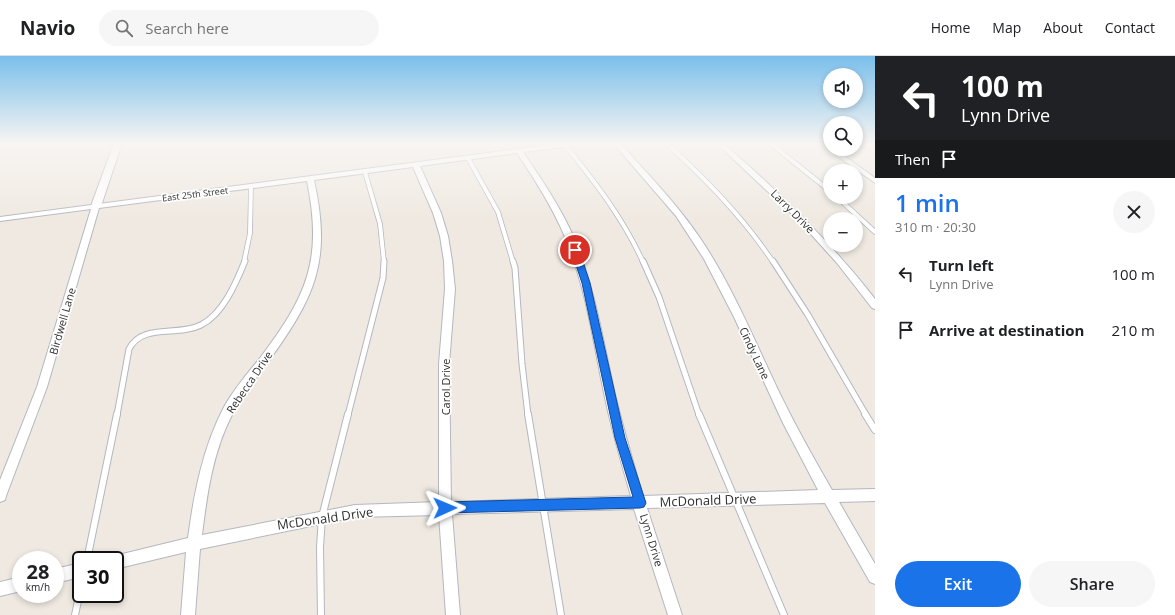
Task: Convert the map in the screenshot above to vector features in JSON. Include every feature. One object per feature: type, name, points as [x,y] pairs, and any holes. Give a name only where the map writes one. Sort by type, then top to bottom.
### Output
[{"type":"street","name":"Birdwell Lane","points":[[0,496],[42,387],[96,206],[109,169]]},
{"type":"street","name":"East 25th Street","points":[[0,219],[386,169]]},
{"type":"street","name":"Carol Drive","points":[[418,169],[437,213],[444,236],[448,261],[450,289],[444,364],[445,508],[453,615]]},
{"type":"street","name":"Lynn Drive","points":[[531,169],[563,223],[575,250],[586,283],[620,438],[675,615]]},
{"type":"street","name":"Cindy Lane","points":[[640,169],[662,193],[697,240],[721,280],[776,398],[828,497],[875,577]]},
{"type":"street","name":"Larry Drive","points":[[749,169],[784,200],[809,226],[839,260],[875,306]]},
{"type":"street","points":[[858,169],[875,181]]},
{"type":"street","name":"Rebecca Drive","points":[[188,615],[193,542],[202,485],[212,452],[225,418],[241,390],[294,317],[308,286],[317,254],[317,222],[310,179]]},
{"type":"street","name":"McDonald Drive","points":[[124,560],[193,542],[355,511],[875,495]]},
{"type":"street","points":[[0,589],[12,586]]},
{"type":"lane","points":[[474,169],[498,212],[515,268],[524,380],[530,430],[561,615]]},
{"type":"lane","points":[[584,169],[602,191],[623,222],[636,246],[659,297],[697,410],[784,615]]},
{"type":"lane","points":[[693,169],[724,200],[763,247],[800,304],[875,430]]},
{"type":"lane","points":[[803,169],[823,185]]},
{"type":"lane","points":[[321,615],[320,547],[322,517],[383,278],[384,254],[380,224],[365,172]]},
{"type":"lane","points":[[89,551],[129,349],[132,343],[140,336],[147,333],[195,328],[214,316],[235,284],[246,255],[252,225],[251,186]]},
{"type":"lane","points":[[845,204],[875,232]]},
{"type":"lane","points":[[75,615],[78,603]]},
{"type":"route","points":[[445,508],[640,503],[620,438],[586,283],[575,250]]}]
